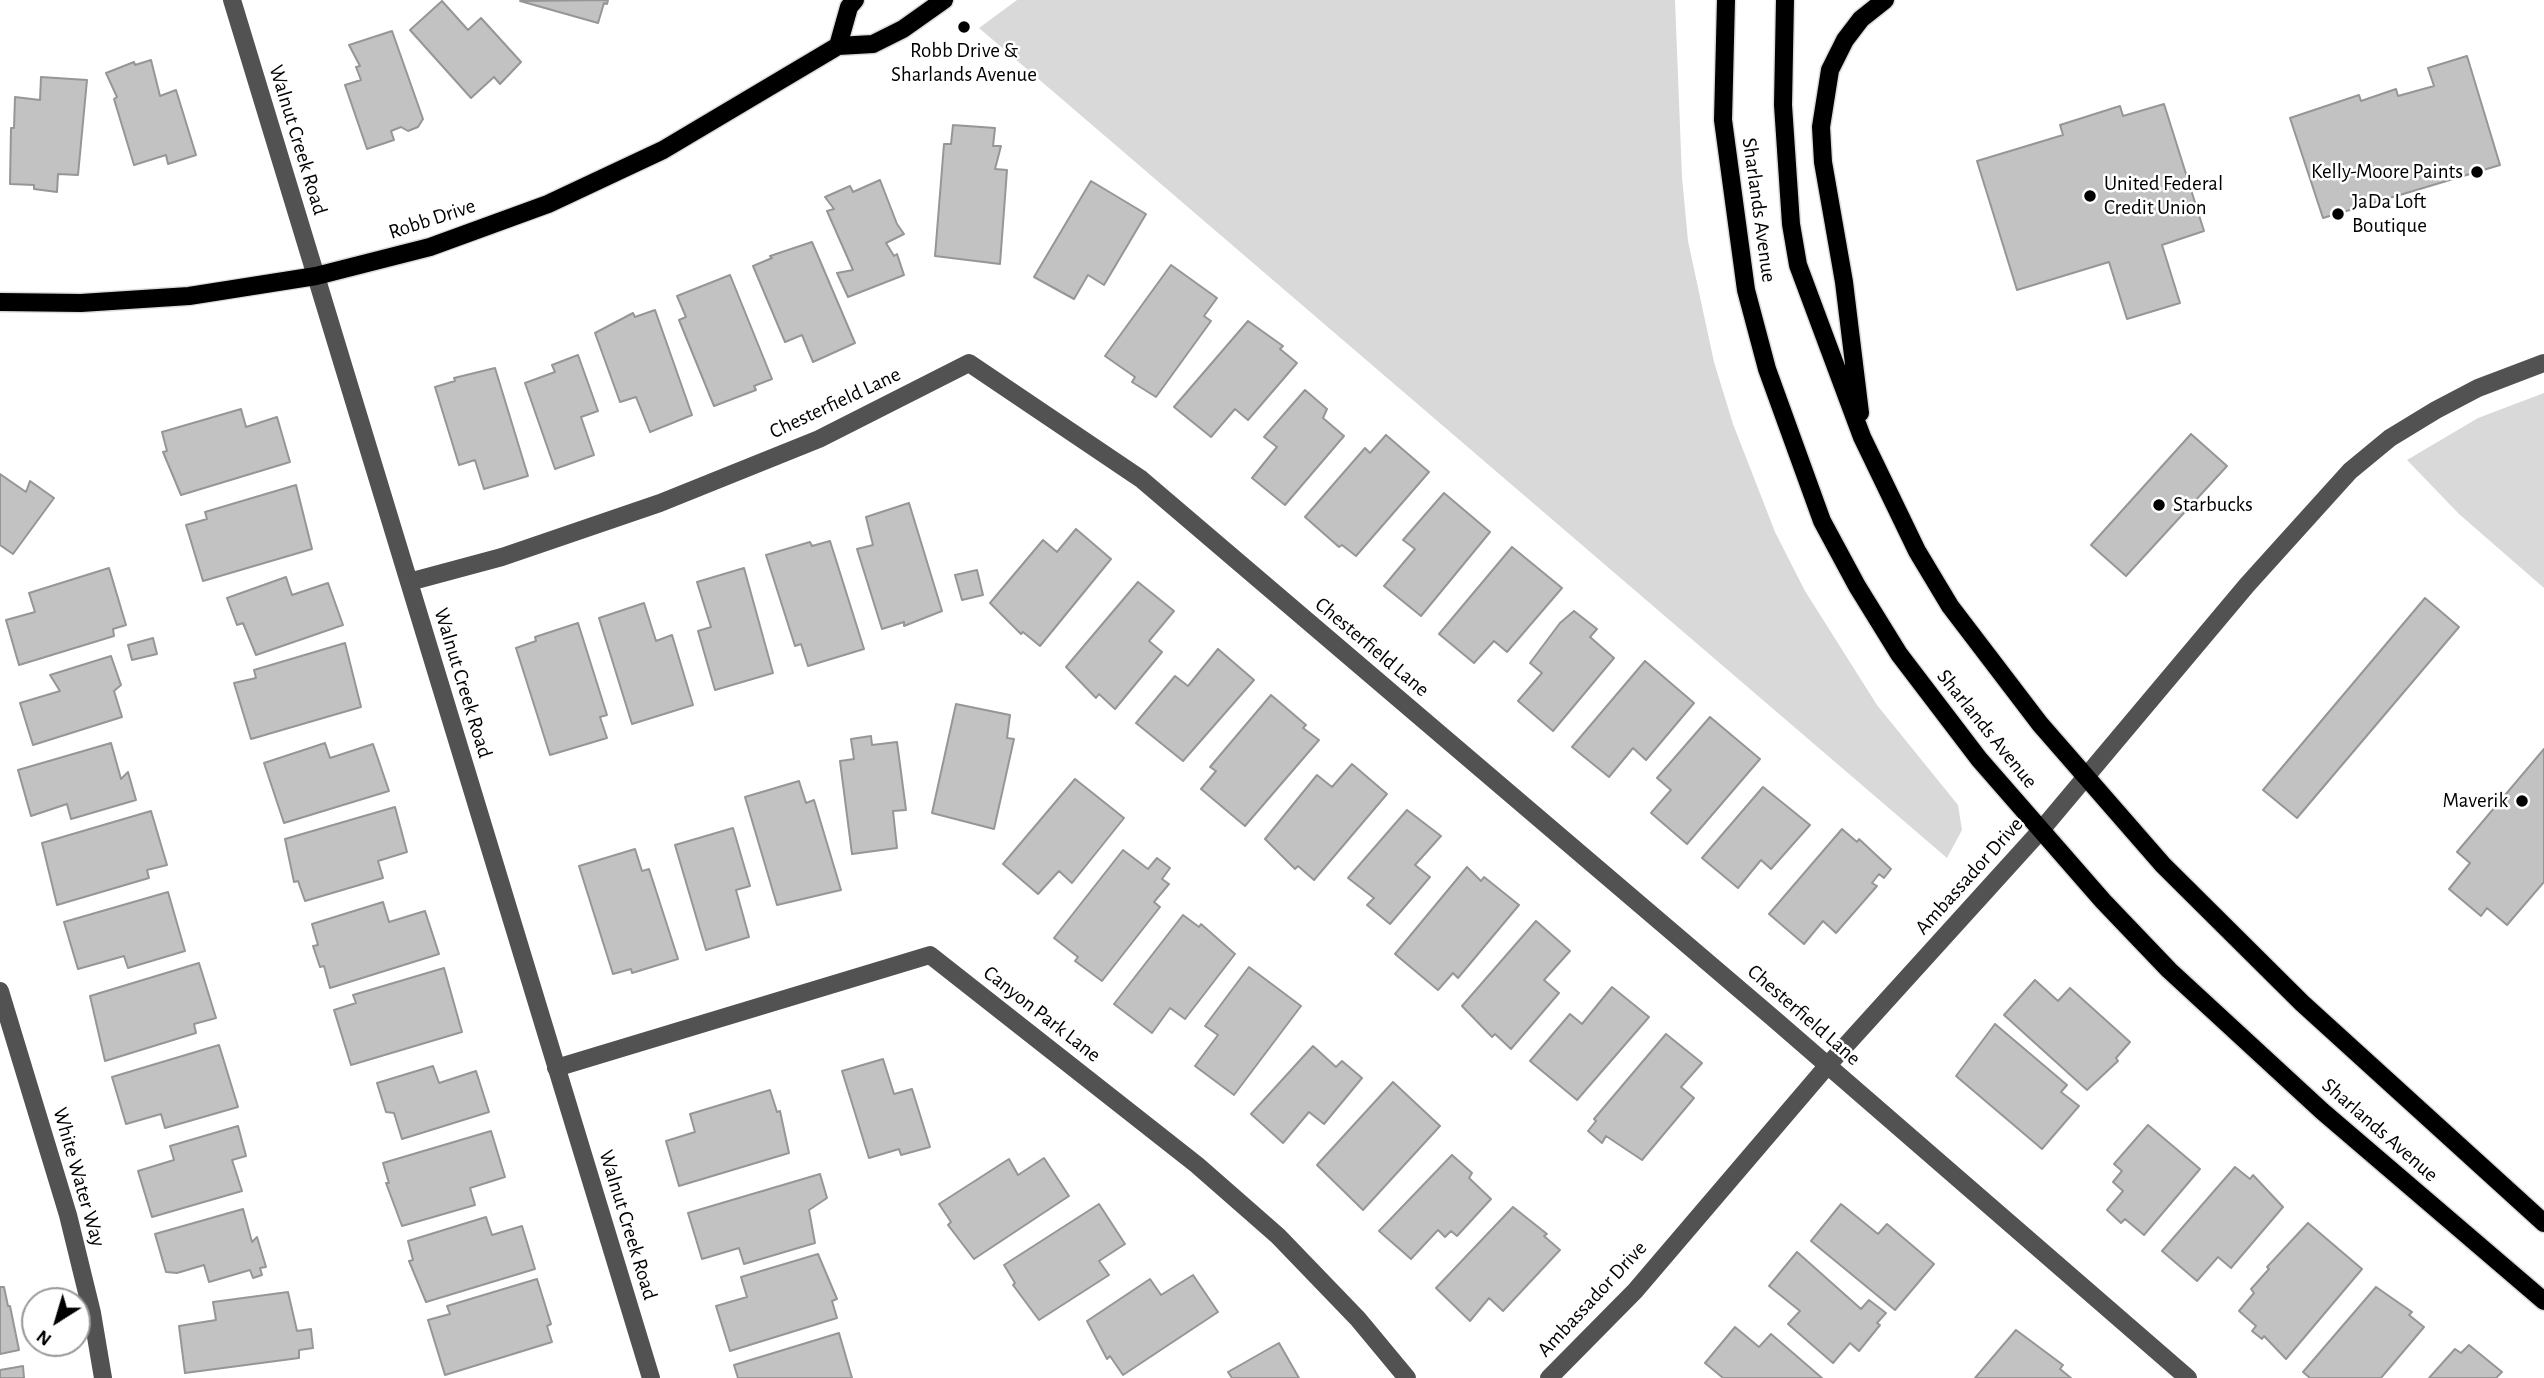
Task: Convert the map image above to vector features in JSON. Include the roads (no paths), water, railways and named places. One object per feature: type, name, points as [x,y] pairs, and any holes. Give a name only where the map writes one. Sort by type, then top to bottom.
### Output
[{"type":"main road","points":[[838,46],[855,0]]},
{"type":"main road","name":"Robb Drive","points":[[0,302],[81,303],[189,296],[316,276],[430,247],[548,204],[663,150],[838,46],[873,44],[903,29],[944,0]]},
{"type":"main road","name":"Sharlands Avenue","points":[[1726,0],[1723,120],[1746,290],[1766,369],[1822,521],[1857,586],[1899,654],[1979,759],[2150,950],[2234,1032],[2544,1301]]},
{"type":"main road","name":"Sharlands Avenue","points":[[1785,0],[1783,105],[1791,224],[1811,304],[1862,437],[1917,551],[1950,607],[1983,654],[2085,778],[2214,918],[2302,1003],[2544,1223]]},
{"type":"main road","points":[[1862,437],[1844,282],[1823,162],[1821,127],[1830,70],[1845,40],[1861,19],[1885,0]]},
{"type":"street","name":"Walnut Creek Road","points":[[232,0],[651,1378]]},
{"type":"street","name":"Chesterfield Lane","points":[[409,582],[502,557],[660,503],[819,439],[969,363],[1141,479],[1828,1065],[2188,1378]]},
{"type":"street","name":"Ambassador Drive","points":[[1549,1378],[1635,1291],[1828,1065],[2042,829],[2248,585],[2350,471],[2390,438],[2436,410],[2478,388],[2544,363]]},
{"type":"street","name":"Canyon Park Lane","points":[[556,1068],[930,956],[1197,1165],[1278,1236],[1358,1319],[1407,1378]]},
{"type":"street","name":"White Water Way","points":[[0,991],[68,1215],[92,1313],[103,1378]]},
{"type":"place","name":"Robb Drive & Sharlands Avenue","points":[[964,27]]},
{"type":"place","name":"Kelly-Moore Paints","points":[[2477,172]]},
{"type":"place","name":"United Federal Credit Union","points":[[2090,196]]},
{"type":"place","name":"JaDa Loft Boutique","points":[[2338,214]]},
{"type":"place","name":"Starbucks","points":[[2159,505]]},
{"type":"place","name":"Maverik","points":[[2522,801]]}]
